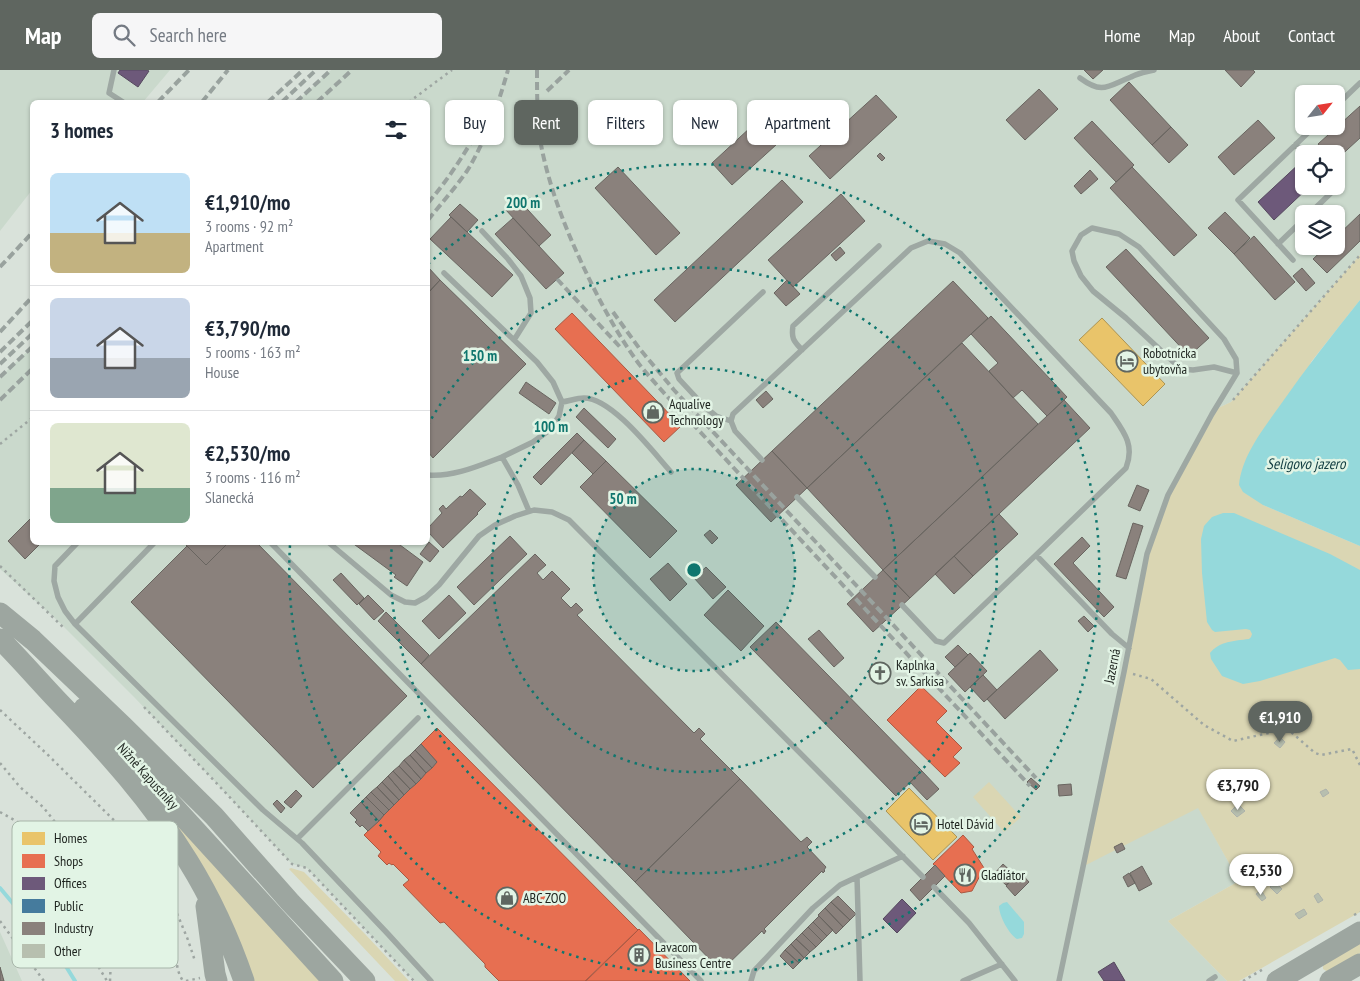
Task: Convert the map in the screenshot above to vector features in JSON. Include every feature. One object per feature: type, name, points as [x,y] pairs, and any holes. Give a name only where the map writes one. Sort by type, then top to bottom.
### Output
[{"type":"highway","points":[[0,613],[40,647],[214,816],[290,902],[365,981]]},
{"type":"highway","name":"Nižné Kapustníky","points":[[0,619],[115,741],[333,981]]},
{"type":"highway","points":[[0,639],[84,728],[131,782],[160,821]]},
{"type":"highway","points":[[178,847],[204,888],[244,981]]},
{"type":"highway","points":[[204,888],[215,974],[206,980]]},
{"type":"highway","points":[[1277,981],[1360,932]]},
{"type":"highway","points":[[1330,981],[1360,964]]},
{"type":"lane","points":[[114,70],[109,92],[120,100]]},
{"type":"lane","points":[[1080,78],[1092,87],[1102,88],[1131,76],[1154,70]]},
{"type":"lane","points":[[1345,97],[1360,83]]},
{"type":"lane","points":[[1293,260],[1238,200],[1306,135]]},
{"type":"lane","points":[[1318,205],[1329,195]]},
{"type":"lane","points":[[1092,228],[1119,234],[1139,247],[1224,339],[1236,359],[1237,372],[1214,367],[1193,370],[1181,369],[1126,318],[1092,290],[1081,276],[1074,261],[1072,251],[1081,235],[1092,228]]},
{"type":"lane","points":[[1278,244],[1295,228]]},
{"type":"lane","points":[[482,231],[521,276],[530,298],[531,314],[514,340]]},
{"type":"lane","points":[[762,460],[735,432],[731,421],[733,414],[911,248],[928,241],[945,244],[960,253],[1111,413],[1121,427],[1129,444],[1130,458],[1126,468],[944,643],[936,641],[902,605]]},
{"type":"lane","points":[[802,350],[794,341],[792,335],[793,326],[879,246]]},
{"type":"lane","points":[[430,475],[439,476],[460,472],[502,457],[533,442],[552,429],[559,416],[562,402],[553,382],[538,362],[444,272]]},
{"type":"lane","points":[[731,421],[716,416],[705,407],[679,378],[677,373],[763,292]]},
{"type":"lane","name":"Jazerná","points":[[1059,981],[1147,554],[1168,495],[1237,372]]},
{"type":"lane","points":[[562,402],[585,398],[600,402],[620,416],[671,472]]},
{"type":"lane","points":[[502,457],[518,485],[529,511]]},
{"type":"lane","points":[[797,497],[875,577]]},
{"type":"lane","points":[[332,545],[391,594],[405,602],[415,603],[426,597],[439,585],[479,536],[495,525],[534,510],[552,512],[569,520],[923,877]]},
{"type":"lane","points":[[75,545],[55,566],[54,581],[58,597],[65,611],[75,624],[263,810],[298,838],[431,981]]},
{"type":"lane","points":[[75,624],[152,545]]},
{"type":"lane","points":[[273,545],[701,981]]},
{"type":"lane","points":[[1036,555],[1112,634],[1129,648]]},
{"type":"lane","points":[[298,838],[418,718]]},
{"type":"lane","points":[[751,981],[754,971],[813,908],[840,885],[903,856]]},
{"type":"lane","points":[[857,877],[860,981]]},
{"type":"lane","points":[[934,887],[1016,981]]},
{"type":"lane","points":[[963,981],[1002,964]]},
{"type":"path","points":[[412,100],[452,70]]},
{"type":"path","points":[[1214,410],[1231,402],[1360,255]]},
{"type":"path","points":[[0,444],[30,420]]},
{"type":"path","points":[[0,566],[65,628]]},
{"type":"path","points":[[1124,672],[1151,679],[1204,725],[1233,741],[1282,730],[1291,732],[1310,750],[1322,755],[1352,749],[1360,765]]},
{"type":"path","points":[[142,705],[292,864],[307,868],[414,981]]},
{"type":"path","points":[[0,710],[115,821]]},
{"type":"path","points":[[0,763],[20,787],[43,807],[54,821]]},
{"type":"path","points":[[0,812],[16,821]]},
{"type":"path","points":[[178,915],[196,962]]},
{"type":"path","points":[[0,921],[12,937]]},
{"type":"path","points":[[34,968],[44,981]]},
{"type":"path","points":[[101,968],[109,981]]},
{"type":"path","points":[[109,981],[110,968]]},
{"type":"path","points":[[177,968],[183,981]]},
{"type":"shaded area","points":[[0,70],[170,70],[145,100],[30,100],[30,193],[0,231]]},
{"type":"shaded area","points":[[331,70],[1360,70],[1360,255],[1231,402],[1214,410],[1084,865],[1198,807],[1239,881],[1168,921],[1227,981],[414,981],[307,868],[292,864],[135,698],[58,621],[0,569],[0,377],[30,349],[30,545],[430,545],[430,100],[298,100]]},
{"type":"shaded area","points":[[1360,255],[1360,300],[1311,362],[1263,505],[1360,546],[1360,912],[1239,981],[1227,981],[1168,921],[1239,881],[1198,808],[1084,866],[1147,554],[1167,498],[1214,410],[1231,402]]},
{"type":"shaded area","points":[[989,782],[1021,817],[1004,832],[973,797]]},
{"type":"shaded area","points":[[178,825],[321,981],[253,981],[178,834]]},
{"type":"shaded area","points":[[289,869],[304,872],[409,981],[395,981]]},
{"type":"shaded area","points":[[0,932],[12,959],[12,968],[16,968],[22,981],[0,981]]},
{"type":"shaded area","points":[[1360,942],[1360,953],[1328,972],[1323,969],[1323,965]]},
{"type":"water","name":"Seligovo jazero","points":[[1360,300],[1360,546],[1263,505],[1243,492],[1239,485],[1244,463],[1261,432],[1310,364]]},
{"type":"water","points":[[1223,513],[1234,513],[1330,554],[1360,570],[1360,669],[1348,670],[1340,660],[1335,658],[1260,681],[1243,684],[1222,676],[1211,659],[1210,653],[1223,644],[1249,639],[1252,634],[1250,630],[1246,629],[1215,632],[1207,622],[1201,539],[1204,526],[1212,517]]},
{"type":"water","points":[[1007,902],[1024,922],[1022,938],[1017,939],[1014,937],[1003,920],[999,906]]},
{"type":"building: Homes","points":[[1102,318],[1165,384],[1143,406],[1079,340]]},
{"type":"building: Homes","points":[[909,788],[957,837],[933,860],[886,811]]},
{"type":"building: Shops","points":[[572,313],[681,426],[664,442],[555,329]]},
{"type":"building: Shops","points":[[921,686],[947,711],[936,722],[962,748],[953,757],[960,763],[945,777],[887,720]]},
{"type":"building: Shops","points":[[437,728],[638,930],[585,981],[499,981],[444,922],[440,923],[403,885],[409,880],[393,864],[389,863],[387,865],[378,856],[381,852],[364,835],[437,762],[421,744]]},
{"type":"building: Shops","points":[[963,835],[974,847],[972,849],[984,868],[972,891],[961,893],[933,864]]},
{"type":"building: Shops","name":"Lavacom Business Centre","points":[[639,929],[690,981],[586,981]]},
{"type":"building: Offices","points":[[120,70],[149,71],[138,87],[118,73]]},
{"type":"building: Offices","points":[[1295,168],[1295,195],[1300,195],[1274,220],[1258,202]]},
{"type":"building: Offices","points":[[902,899],[916,913],[897,933],[883,919]]},
{"type":"building: Offices","points":[[1114,962],[1125,981],[1104,981],[1098,972]]},
{"type":"building: Public","name":"Kaplnka sv. Sarkisa","points":[[887,667],[888,677],[873,679],[872,669]]},
{"type":"building: Industry","points":[[1084,70],[1103,70],[1093,79]]},
{"type":"building: Industry","points":[[1225,70],[1253,70],[1255,72],[1241,87]]},
{"type":"building: Industry","points":[[1129,82],[1171,127],[1152,145],[1110,100]]},
{"type":"building: Industry","points":[[1039,89],[1058,109],[1025,140],[1006,120]]},
{"type":"building: Industry","points":[[876,95],[897,117],[830,179],[809,156],[821,145],[849,145],[849,120]]},
{"type":"building: Industry","points":[[1360,106],[1360,138],[1345,152],[1345,145],[1319,145],[1328,135],[1345,135],[1345,120]]},
{"type":"building: Industry","points":[[1258,120],[1275,138],[1234,175],[1218,157]]},
{"type":"building: Industry","points":[[1092,121],[1134,165],[1116,182],[1074,138]]},
{"type":"building: Industry","points":[[1171,127],[1188,145],[1169,163],[1152,145]]},
{"type":"building: Industry","points":[[747,131],[747,145],[776,145],[732,185],[712,163],[731,145],[737,145],[737,140]]},
{"type":"building: Industry","points":[[880,153],[885,158],[882,161],[877,156]]},
{"type":"building: Industry","points":[[618,167],[680,233],[656,255],[595,188]]},
{"type":"building: Industry","points":[[1132,167],[1197,235],[1174,256],[1110,188]]},
{"type":"building: Industry","points":[[1090,170],[1098,179],[1081,194],[1074,186]]},
{"type":"building: Industry","points":[[782,180],[803,202],[675,322],[654,300]]},
{"type":"building: Industry","points":[[841,194],[865,221],[793,287],[768,260]]},
{"type":"building: Industry","points":[[517,198],[551,235],[539,246],[505,209]]},
{"type":"building: Industry","points":[[460,204],[478,220],[467,232],[449,215]]},
{"type":"building: Industry","points":[[1225,212],[1250,238],[1234,254],[1208,228]]},
{"type":"building: Industry","points":[[1360,214],[1360,241],[1327,273],[1313,259],[1317,255],[1345,255],[1345,228]]},
{"type":"building: Industry","points":[[451,217],[513,275],[492,297],[430,239]]},
{"type":"building: Industry","points":[[513,218],[564,273],[546,289],[495,234]]},
{"type":"building: Industry","points":[[1254,236],[1295,282],[1275,300],[1234,254]]},
{"type":"building: Industry","points":[[840,247],[845,253],[836,261],[831,255]]},
{"type":"building: Industry","points":[[1126,249],[1209,338],[1189,356],[1106,267]]},
{"type":"building: Industry","points":[[1302,268],[1315,283],[1306,291],[1293,276]]},
{"type":"building: Industry","points":[[430,269],[440,280],[430,291]]},
{"type":"building: Industry","points":[[440,280],[526,364],[433,458],[430,454],[430,291]]},
{"type":"building: Industry","points":[[787,280],[800,294],[786,306],[774,293]]},
{"type":"building: Industry","points":[[953,281],[988,318],[807,488],[772,451]]},
{"type":"building: Industry","points":[[991,316],[1067,397],[1047,416],[1022,390],[1013,398],[989,371],[998,363],[971,334]]},
{"type":"building: Industry","points":[[962,343],[1038,424],[883,570],[807,488]]},
{"type":"building: Industry","points":[[526,382],[556,403],[549,414],[519,393]]},
{"type":"building: Industry","points":[[766,391],[773,399],[763,408],[756,400]]},
{"type":"building: Industry","points":[[1064,400],[1090,428],[910,598],[883,570]]},
{"type":"building: Industry","points":[[584,408],[616,439],[608,448],[576,417]]},
{"type":"building: Industry","points":[[577,433],[584,440],[541,485],[533,477]]},
{"type":"building: Industry","points":[[584,440],[606,461],[593,474],[572,453]]},
{"type":"building: Industry","points":[[772,451],[807,488],[771,522],[736,485]]},
{"type":"building: Industry","points":[[606,461],[677,531],[650,558],[580,487]]},
{"type":"building: Industry","points":[[1137,485],[1149,490],[1140,511],[1128,506]]},
{"type":"building: Industry","points":[[470,489],[486,504],[443,548],[430,534],[430,526],[442,513],[439,509],[443,505],[446,509],[460,496],[462,497]]},
{"type":"building: Industry","points":[[999,514],[1018,534],[973,576],[954,556]]},
{"type":"building: Industry","points":[[30,519],[30,545],[39,545],[25,559],[8,541]]},
{"type":"building: Industry","points":[[1133,523],[1143,526],[1126,579],[1116,576]]},
{"type":"building: Industry","points":[[710,530],[718,538],[712,544],[704,535]]},
{"type":"building: Industry","points":[[510,536],[527,554],[474,605],[457,587]]},
{"type":"building: Industry","points":[[1082,537],[1090,546],[1073,563],[1114,607],[1104,617],[1054,564]]},
{"type":"building: Industry","points":[[430,543],[439,551],[430,562],[420,554]]},
{"type":"building: Industry","points":[[186,545],[226,545],[206,565]]},
{"type":"building: Industry","points":[[226,545],[259,545],[407,696],[313,788],[131,602],[187,546],[206,565]]},
{"type":"building: Industry","points":[[355,545],[400,545],[423,562],[407,586],[394,577],[396,575]]},
{"type":"building: Industry","points":[[535,554],[546,565],[537,573],[543,580],[552,571],[570,589],[561,598],[571,608],[576,603],[583,610],[577,615],[694,733],[699,728],[705,734],[700,739],[740,779],[635,882],[421,664]]},
{"type":"building: Industry","points":[[954,556],[973,576],[954,594],[935,574]]},
{"type":"building: Industry","points":[[668,563],[687,584],[670,601],[650,579]]},
{"type":"building: Industry","points":[[706,567],[726,587],[713,599],[694,578]]},
{"type":"building: Industry","points":[[883,570],[910,598],[873,632],[847,604]]},
{"type":"building: Industry","points":[[341,573],[364,598],[357,605],[333,580]]},
{"type":"building: Industry","points":[[728,590],[764,626],[741,651],[704,615]]},
{"type":"building: Industry","points":[[368,595],[384,611],[374,620],[359,604]]},
{"type":"building: Industry","points":[[449,595],[466,613],[439,639],[422,621]]},
{"type":"building: Industry","points":[[386,612],[429,655],[421,664],[378,621]]},
{"type":"building: Industry","points":[[1084,616],[1094,626],[1088,632],[1078,621]]},
{"type":"building: Industry","points":[[776,622],[922,771],[896,796],[750,647]]},
{"type":"building: Industry","points":[[819,630],[844,658],[834,667],[808,639]]},
{"type":"building: Industry","points":[[958,645],[968,655],[955,667],[945,657]]},
{"type":"building: Industry","points":[[1040,650],[1058,670],[1005,719],[987,699]]},
{"type":"building: Industry","points":[[970,653],[987,671],[965,692],[948,674]]},
{"type":"building: Industry","points":[[983,675],[997,690],[984,702],[970,687]]},
{"type":"building: Industry","points":[[421,744],[437,762],[432,768],[415,750]]},
{"type":"building: Industry","points":[[415,750],[432,768],[426,773],[410,755]]},
{"type":"building: Industry","points":[[410,755],[426,773],[421,779],[404,760]]},
{"type":"building: Industry","points":[[404,760],[421,779],[416,784],[399,766]]},
{"type":"building: Industry","points":[[399,766],[416,784],[410,789],[393,771]]},
{"type":"building: Industry","points":[[393,771],[410,789],[404,795],[388,776]]},
{"type":"building: Industry","points":[[922,771],[939,789],[927,800],[910,782]]},
{"type":"building: Industry","points":[[388,776],[404,795],[399,800],[382,782]]},
{"type":"building: Industry","points":[[1031,778],[1040,786],[1036,790],[1027,782]]},
{"type":"building: Industry","points":[[740,779],[801,842],[807,837],[812,842],[807,847],[826,867],[823,873],[822,871],[764,929],[766,931],[764,934],[762,931],[720,970],[635,882]]},
{"type":"building: Industry","points":[[382,782],[399,800],[394,805],[377,787]]},
{"type":"building: Industry","points":[[1071,784],[1072,795],[1059,796],[1058,785]]},
{"type":"building: Industry","points":[[377,787],[394,805],[389,810],[371,792]]},
{"type":"building: Industry","points":[[296,790],[302,796],[291,808],[284,802]]},
{"type":"building: Industry","points":[[371,792],[389,810],[384,815],[366,797]]},
{"type":"building: Industry","points":[[366,797],[384,815],[379,821],[361,802]]},
{"type":"building: Industry","points":[[277,800],[285,808],[281,813],[273,804]]},
{"type":"building: Industry","points":[[361,802],[379,821],[368,831],[362,825],[360,827],[355,822],[357,820],[350,813]]},
{"type":"building: Industry","points":[[1122,843],[1125,849],[1117,853],[1114,847]]},
{"type":"building: Industry","points":[[1003,864],[1014,874],[1006,885],[994,874]]},
{"type":"building: Industry","points":[[935,865],[945,876],[920,901],[910,890]]},
{"type":"building: Industry","points":[[1142,866],[1152,884],[1139,891],[1130,873]]},
{"type":"building: Industry","points":[[1020,872],[1029,882],[1015,896],[1006,886]]},
{"type":"building: Industry","points":[[1129,873],[1135,883],[1128,887],[1123,877]]},
{"type":"building: Industry","points":[[838,896],[856,914],[850,920],[831,902]]},
{"type":"building: Industry","points":[[831,902],[850,920],[843,927],[825,908]]},
{"type":"building: Industry","points":[[825,908],[843,927],[836,934],[818,915]]},
{"type":"building: Industry","points":[[819,916],[833,930],[827,936],[813,922]]},
{"type":"building: Industry","points":[[813,922],[827,936],[822,941],[808,927]]},
{"type":"building: Industry","points":[[808,927],[822,941],[816,947],[802,933]]},
{"type":"building: Industry","points":[[802,933],[816,947],[810,952],[796,939]]},
{"type":"building: Industry","points":[[796,939],[810,952],[804,958],[791,944]]},
{"type":"building: Industry","points":[[791,944],[804,958],[799,963],[785,950]]},
{"type":"building: Industry","points":[[785,950],[799,963],[793,969],[780,956]]},
{"type":"building: Industry","points":[[0,967],[4,981],[0,981]]},
{"type":"building: Other","points":[[1280,737],[1285,742],[1280,748],[1274,743]]},
{"type":"building: Other","points":[[1326,789],[1329,793],[1323,797],[1320,792]]},
{"type":"building: Other","points":[[1238,804],[1245,811],[1237,817],[1231,811]]},
{"type":"building: Other","points":[[1275,882],[1282,889],[1277,894],[1270,887]]},
{"type":"building: Other","points":[[1261,890],[1266,898],[1262,901],[1256,894]]},
{"type":"building: Other","points":[[1318,893],[1323,900],[1318,903],[1314,896]]},
{"type":"building: Other","points":[[1304,909],[1307,914],[1299,919],[1295,914]]},
{"type":"waterway","points":[[0,888],[12,902]]},
{"type":"waterway","points":[[67,968],[75,981]]},
{"type":"railway","points":[[160,100],[189,70]]},
{"type":"railway","points":[[204,100],[228,70]]},
{"type":"railway","points":[[270,100],[303,70]]},
{"type":"railway","points":[[284,100],[316,70]]},
{"type":"railway","points":[[298,100],[331,70]]},
{"type":"railway","points":[[319,100],[352,70]]},
{"type":"railway","points":[[430,217],[467,171],[474,159],[491,122],[508,70]]},
{"type":"railway","points":[[537,70],[540,140],[554,196],[590,281],[631,353],[667,396],[1030,786]]},
{"type":"railway","points":[[547,91],[569,70]]},
{"type":"railway","points":[[430,200],[470,145]]},
{"type":"railway","points":[[0,267],[30,235]]},
{"type":"railway","points":[[557,279],[620,347]]},
{"type":"railway","points":[[0,332],[30,299]]},
{"type":"railway","points":[[613,312],[639,348],[674,390],[1036,778]]},
{"type":"railway","points":[[0,352],[30,323]]},
{"type":"railway","points":[[0,364],[30,336]]},
{"type":"railway","points":[[0,377],[30,349]]},
{"type":"railway","points":[[0,400],[30,371]]},
{"type":"place","name":"Robotnícka ubytovňa","points":[[1127,361]]},
{"type":"place","name":"Aqualive Technology","points":[[653,412]]},
{"type":"place","name":"Kaplnka sv. Sarkisa","points":[[880,673]]},
{"type":"place","name":"Hotel Dávid","points":[[921,824]]},
{"type":"place","name":"Gladiátor","points":[[965,875]]},
{"type":"place","name":"ABC ZOO","points":[[507,898]]},
{"type":"place","name":"Lavacom Business Centre","points":[[639,955]]}]
